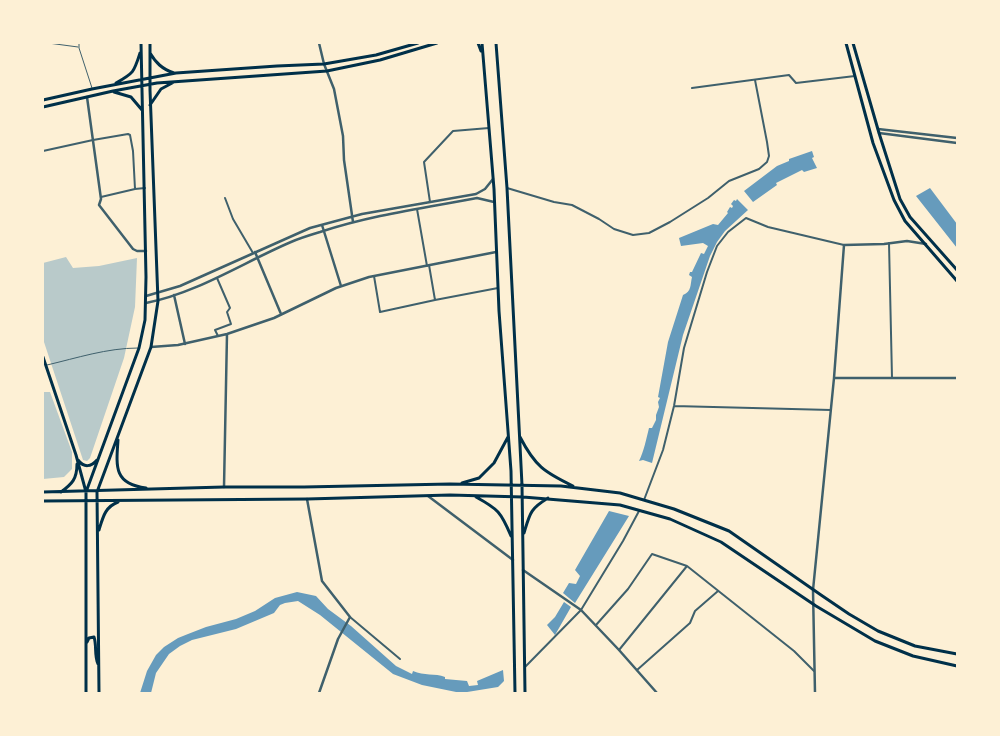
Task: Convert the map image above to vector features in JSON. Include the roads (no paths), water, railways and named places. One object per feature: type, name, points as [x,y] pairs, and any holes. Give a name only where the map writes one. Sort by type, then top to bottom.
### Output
[{"type":"main road","points":[[86,492],[100,457],[143,334],[146,303],[146,251],[141,43]]},
{"type":"main road","points":[[99,693],[97,492],[151,347],[158,301],[150,106],[150,43]]},
{"type":"main road","points":[[43,100],[176,73],[324,64],[376,55],[418,43]]},
{"type":"main road","points":[[43,107],[150,84],[327,71],[380,60],[437,43]]},
{"type":"main road","points":[[478,43],[483,55]]},
{"type":"main road","points":[[482,43],[493,179],[498,288],[511,485],[515,693]]},
{"type":"main road","points":[[496,43],[507,188],[523,497],[525,693]]},
{"type":"main road","points":[[846,43],[873,143],[894,200],[905,221],[957,281]]},
{"type":"main road","points":[[853,43],[900,199],[910,217],[957,270]]},
{"type":"main road","points":[[113,85],[132,73],[135,69],[141,50]]},
{"type":"main road","points":[[150,52],[154,60],[160,66],[166,70],[176,73]]},
{"type":"main road","points":[[150,106],[161,89],[176,81]]},
{"type":"main road","points":[[113,91],[131,97],[142,110]]},
{"type":"main road","points":[[43,357],[47,365],[77,459],[86,492],[86,693]]},
{"type":"main road","points":[[520,436],[529,455],[539,466],[554,477],[577,488]]},
{"type":"main road","points":[[118,437],[118,466],[120,474],[126,482],[137,487],[156,489]]},
{"type":"main road","points":[[459,484],[479,478],[494,463],[508,437]]},
{"type":"main road","points":[[77,459],[81,464],[87,466],[94,464],[100,457]]},
{"type":"main road","points":[[61,492],[72,483],[77,472],[77,459]]},
{"type":"main road","points":[[43,492],[97,492],[224,487],[459,484],[561,486],[620,493],[674,509],[729,531],[813,590],[878,631],[915,646],[957,654]]},
{"type":"main road","points":[[475,496],[493,506],[504,518],[512,537]]},
{"type":"main road","points":[[43,501],[511,496],[620,505],[670,519],[722,542],[813,604],[875,641],[913,656],[957,666]]},
{"type":"main road","points":[[523,537],[530,514],[535,506],[548,498]]},
{"type":"main road","points":[[98,534],[104,513],[110,505],[119,501]]},
{"type":"main road","points":[[86,644],[89,638],[94,637],[96,647],[95,658],[98,665]]},
{"type":"street","points":[[319,43],[324,64],[334,89],[343,136],[344,160],[353,222]]},
{"type":"street","points":[[692,88],[789,75],[796,83],[855,76]]},
{"type":"street","points":[[507,188],[572,206],[614,229],[633,235],[649,233],[670,222],[708,198],[729,181],[759,169],[767,162],[769,156],[767,142],[755,80]]},
{"type":"street","points":[[87,97],[101,197],[99,206],[133,249],[137,251],[146,251]]},
{"type":"street","points":[[430,202],[424,162],[452,131],[489,128]]},
{"type":"street","points":[[878,129],[957,138]]},
{"type":"street","points":[[879,133],[957,143]]},
{"type":"street","points":[[43,151],[128,134],[130,135],[133,151],[135,189]]},
{"type":"street","points":[[146,296],[158,294],[180,286],[310,228],[353,216],[476,194],[485,189],[493,179]]},
{"type":"street","points":[[101,197],[145,188]]},
{"type":"street","points":[[225,198],[233,219],[258,258],[281,314]]},
{"type":"street","points":[[146,303],[158,301],[218,278],[292,241],[353,222],[477,198],[494,202]]},
{"type":"street","points":[[417,209],[435,300]]},
{"type":"street","points":[[644,500],[663,450],[674,406],[684,348],[691,323],[717,246],[728,232],[746,218],[768,227],[844,245],[907,241],[926,244]]},
{"type":"street","points":[[322,225],[341,286]]},
{"type":"street","points":[[889,243],[892,378]]},
{"type":"street","points":[[815,693],[813,590],[834,378],[844,245]]},
{"type":"street","points":[[151,347],[185,344],[227,334],[274,318],[341,286],[374,276],[496,252]]},
{"type":"street","points":[[374,276],[380,312],[498,288]]},
{"type":"street","points":[[218,278],[230,308],[228,312],[231,324],[215,330],[218,336]]},
{"type":"street","points":[[174,295],[185,344]]},
{"type":"street","points":[[224,487],[227,334]]},
{"type":"street","points":[[834,378],[957,378]]},
{"type":"street","points":[[674,406],[831,410]]},
{"type":"street","points":[[428,496],[512,560]]},
{"type":"street","points":[[307,499],[322,581],[350,617],[400,659]]},
{"type":"street","points":[[525,667],[580,609],[623,540],[639,510]]},
{"type":"street","points":[[596,625],[628,588],[652,554],[687,566],[794,651],[815,671]]},
{"type":"street","points":[[619,650],[687,566]]},
{"type":"street","points":[[524,570],[580,609],[619,650],[656,693]]},
{"type":"street","points":[[637,670],[690,623],[695,611],[719,591]]},
{"type":"street","points":[[318,693],[338,639],[350,617]]},
{"type":"lane","points":[[48,43],[79,48]]},
{"type":"lane","points":[[79,43],[79,48],[92,89]]},
{"type":"lane","points":[[47,365],[122,348],[139,348]]},
{"type":"water","points":[[812,151],[814,157],[812,158],[817,168],[804,172],[802,170],[776,183],[777,185],[753,202],[744,191],[777,166],[789,161],[789,159]]},
{"type":"water","points":[[930,188],[957,224],[957,248],[916,196]]},
{"type":"water","points":[[737,199],[748,210],[725,231],[717,242],[710,256],[683,335],[652,463],[643,460],[639,461],[644,449],[649,428],[652,428],[656,420],[659,407],[658,402],[660,398],[658,397],[668,342],[683,295],[688,292],[690,288],[692,277],[689,275],[701,253],[704,254],[708,246],[703,243],[681,246],[679,238],[713,224],[718,225],[728,213],[727,212],[730,207],[732,208],[733,206],[731,204]]},
{"type":"water","points":[[609,511],[629,516],[575,603],[563,593],[569,583],[576,584],[580,576],[575,570]]},
{"type":"water","points":[[297,592],[316,596],[328,609],[351,626],[396,666],[412,674],[413,671],[445,677],[445,679],[467,681],[469,686],[478,685],[477,681],[503,670],[504,681],[498,687],[461,693],[422,685],[393,674],[320,615],[298,601],[280,605],[274,613],[236,629],[192,640],[180,646],[169,654],[156,673],[151,693],[140,693],[147,671],[156,655],[164,647],[178,638],[206,627],[236,619],[255,611],[275,598]]},
{"type":"water","points":[[564,602],[571,607],[555,635],[547,625],[555,617]]}]
